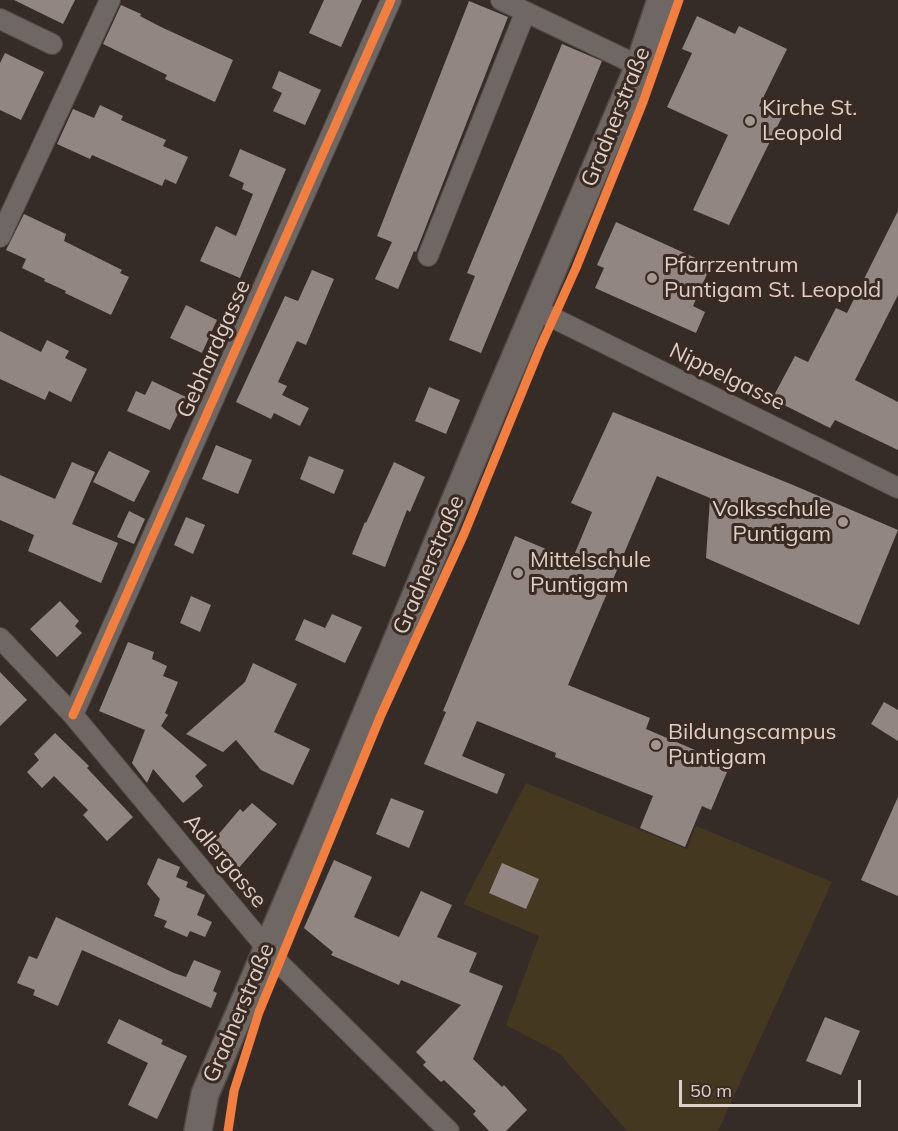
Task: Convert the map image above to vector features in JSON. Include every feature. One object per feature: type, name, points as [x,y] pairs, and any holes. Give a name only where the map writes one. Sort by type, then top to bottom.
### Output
[{"type":"main road","name":"Gradnerstraße","points":[[198,1131],[205,1094],[639,66],[661,0]]},
{"type":"street","points":[[0,237],[110,0]]},
{"type":"street","name":"Gebhardgasse","points":[[73,715],[391,0]]},
{"type":"street","points":[[501,0],[639,66]]},
{"type":"street","points":[[428,256],[525,13]]},
{"type":"street","points":[[0,19],[52,44]]},
{"type":"street","name":"Nippelgasse","points":[[536,309],[898,488]]},
{"type":"street","name":"Adlergasse","points":[[0,638],[73,715],[267,948],[449,1131]]},
{"type":"shaded area","points":[[526,783],[687,849],[696,826],[832,882],[718,1131],[627,1131],[559,1053],[506,1025],[539,936],[463,904]]},
{"type":"building","points":[[14,0],[75,0],[63,24]]},
{"type":"building","points":[[324,0],[362,0],[341,47],[309,33]]},
{"type":"building","points":[[469,1],[508,17],[416,252],[414,251],[398,289],[375,279],[392,242],[377,236]]},
{"type":"building","points":[[121,5],[161,27],[233,60],[215,102],[165,79],[167,75],[103,44]]},
{"type":"building","name":"Kirche St. Leopold","points":[[697,16],[735,34],[739,26],[787,49],[759,106],[782,117],[729,225],[693,210],[728,135],[667,107],[692,53],[682,49]]},
{"type":"building","points":[[562,44],[602,61],[481,353],[449,340],[475,276],[467,273]]},
{"type":"building","points":[[5,53],[44,72],[21,120],[0,110],[0,63]]},
{"type":"building","points":[[279,71],[321,90],[305,125],[273,111],[282,93],[272,88]]},
{"type":"building","points":[[100,105],[123,116],[121,120],[166,140],[163,146],[188,157],[176,184],[165,179],[162,186],[92,155],[90,159],[57,144],[73,109],[94,118]]},
{"type":"building","points":[[240,149],[286,169],[240,278],[200,261],[216,226],[236,236],[253,194],[242,189],[244,183],[229,176]]},
{"type":"building","points":[[898,211],[898,295],[855,380],[898,402],[898,450],[835,420],[830,428],[772,399],[795,356],[808,362],[836,308],[847,313]]},
{"type":"building","points":[[24,214],[66,234],[64,241],[122,270],[120,273],[129,277],[111,315],[65,293],[66,291],[22,268],[26,259],[6,250]]},
{"type":"building","name":"Pfarrzentrum Puntigam St. Leopold","points":[[616,222],[711,265],[693,306],[705,312],[696,333],[595,288],[604,268],[597,265]]},
{"type":"building","points":[[312,270],[334,279],[306,345],[297,341],[278,382],[287,386],[282,395],[309,408],[300,426],[274,413],[271,419],[236,402],[285,296],[298,301]]},
{"type":"building","points":[[186,305],[217,320],[202,353],[170,338]]},
{"type":"building","points":[[0,331],[41,352],[47,340],[69,351],[65,358],[87,369],[71,402],[49,391],[45,400],[0,379]]},
{"type":"building","points":[[152,381],[186,397],[170,430],[127,411],[136,391],[145,395]]},
{"type":"building","points":[[429,387],[460,400],[446,434],[415,421]]},
{"type":"building","points":[[613,412],[898,530],[859,625],[706,558],[710,498],[657,476],[568,685],[650,718],[646,729],[730,765],[711,810],[702,806],[685,847],[640,828],[653,796],[555,757],[556,753],[477,721],[462,756],[505,774],[497,794],[424,764],[446,712],[443,711],[515,536],[572,560],[592,512],[571,503]]},
{"type":"building","points":[[216,445],[252,460],[238,494],[202,479]]},
{"type":"building","points":[[109,451],[150,471],[134,502],[93,482]]},
{"type":"building","points":[[309,456],[344,470],[334,494],[300,479]]},
{"type":"building","points":[[72,462],[95,472],[72,524],[118,543],[101,583],[28,551],[34,535],[0,520],[0,475],[55,499]]},
{"type":"building","points":[[394,462],[425,477],[410,512],[407,510],[385,567],[352,554]]},
{"type":"building","points":[[129,511],[145,519],[134,544],[117,537]]},
{"type":"building","points":[[186,517],[205,525],[193,554],[174,545]]},
{"type":"building","points":[[191,596],[211,605],[200,632],[180,623]]},
{"type":"building","points":[[60,601],[79,621],[75,626],[82,633],[57,657],[30,629]]},
{"type":"building","points":[[332,614],[362,627],[345,663],[295,640],[304,619],[325,628]]},
{"type":"building","points":[[128,642],[154,652],[152,659],[167,666],[163,676],[178,682],[165,713],[168,715],[161,726],[207,765],[195,776],[203,786],[183,803],[153,769],[147,783],[132,763],[145,730],[99,711]]},
{"type":"building","points":[[253,663],[297,684],[274,732],[310,749],[293,785],[261,770],[236,740],[223,752],[186,734],[245,682]]},
{"type":"building","points":[[0,672],[27,700],[0,726]]},
{"type":"building","points":[[884,702],[898,710],[898,741],[871,724]]},
{"type":"building","points":[[55,733],[89,766],[87,768],[133,817],[107,841],[83,815],[88,810],[54,776],[42,788],[27,772],[39,760],[34,754]]},
{"type":"building","points":[[898,797],[898,896],[861,880]]},
{"type":"building","points":[[391,798],[424,811],[409,848],[376,834]]},
{"type":"building","points":[[252,803],[277,824],[237,870],[214,850],[217,846],[212,842],[240,809],[243,812]]},
{"type":"building","points":[[158,858],[180,867],[176,877],[188,882],[186,887],[205,895],[197,915],[212,922],[205,937],[190,931],[187,937],[164,927],[167,921],[154,916],[160,899],[147,884]]},
{"type":"building","points":[[334,860],[372,877],[354,917],[399,937],[421,891],[452,905],[437,937],[477,953],[469,972],[503,986],[473,1059],[502,1087],[504,1085],[527,1110],[506,1131],[489,1131],[473,1114],[476,1111],[444,1080],[441,1082],[423,1065],[426,1062],[416,1052],[461,1005],[401,980],[399,985],[331,955],[333,952],[304,928]]},
{"type":"building","points":[[502,863],[539,879],[526,909],[489,893]]},
{"type":"building","points":[[56,917],[186,977],[194,960],[221,971],[213,991],[217,993],[211,1008],[82,950],[58,1006],[33,995],[35,990],[17,983],[29,956],[37,959]]},
{"type":"building","points":[[825,1017],[860,1031],[841,1075],[806,1061]]},
{"type":"building","points":[[119,1019],[163,1040],[161,1044],[187,1056],[157,1119],[128,1105],[148,1063],[107,1043]]},
{"type":"cycle path","points":[[73,715],[391,0]]},
{"type":"cycle path","points":[[228,1131],[234,1091],[259,1012],[381,715],[464,534],[540,348],[576,268],[643,102],[679,0]]},
{"type":"place","name":"Kirche St. Leopold","points":[[750,121]]},
{"type":"place","name":"Pfarrzentrum Puntigam St. Leopold","points":[[652,278]]},
{"type":"place","name":"Volksschule Puntigam","points":[[843,522]]},
{"type":"place","name":"Mittelschule Puntigam","points":[[518,573]]},
{"type":"place","name":"Bildungscampus Puntigam","points":[[656,745]]}]
